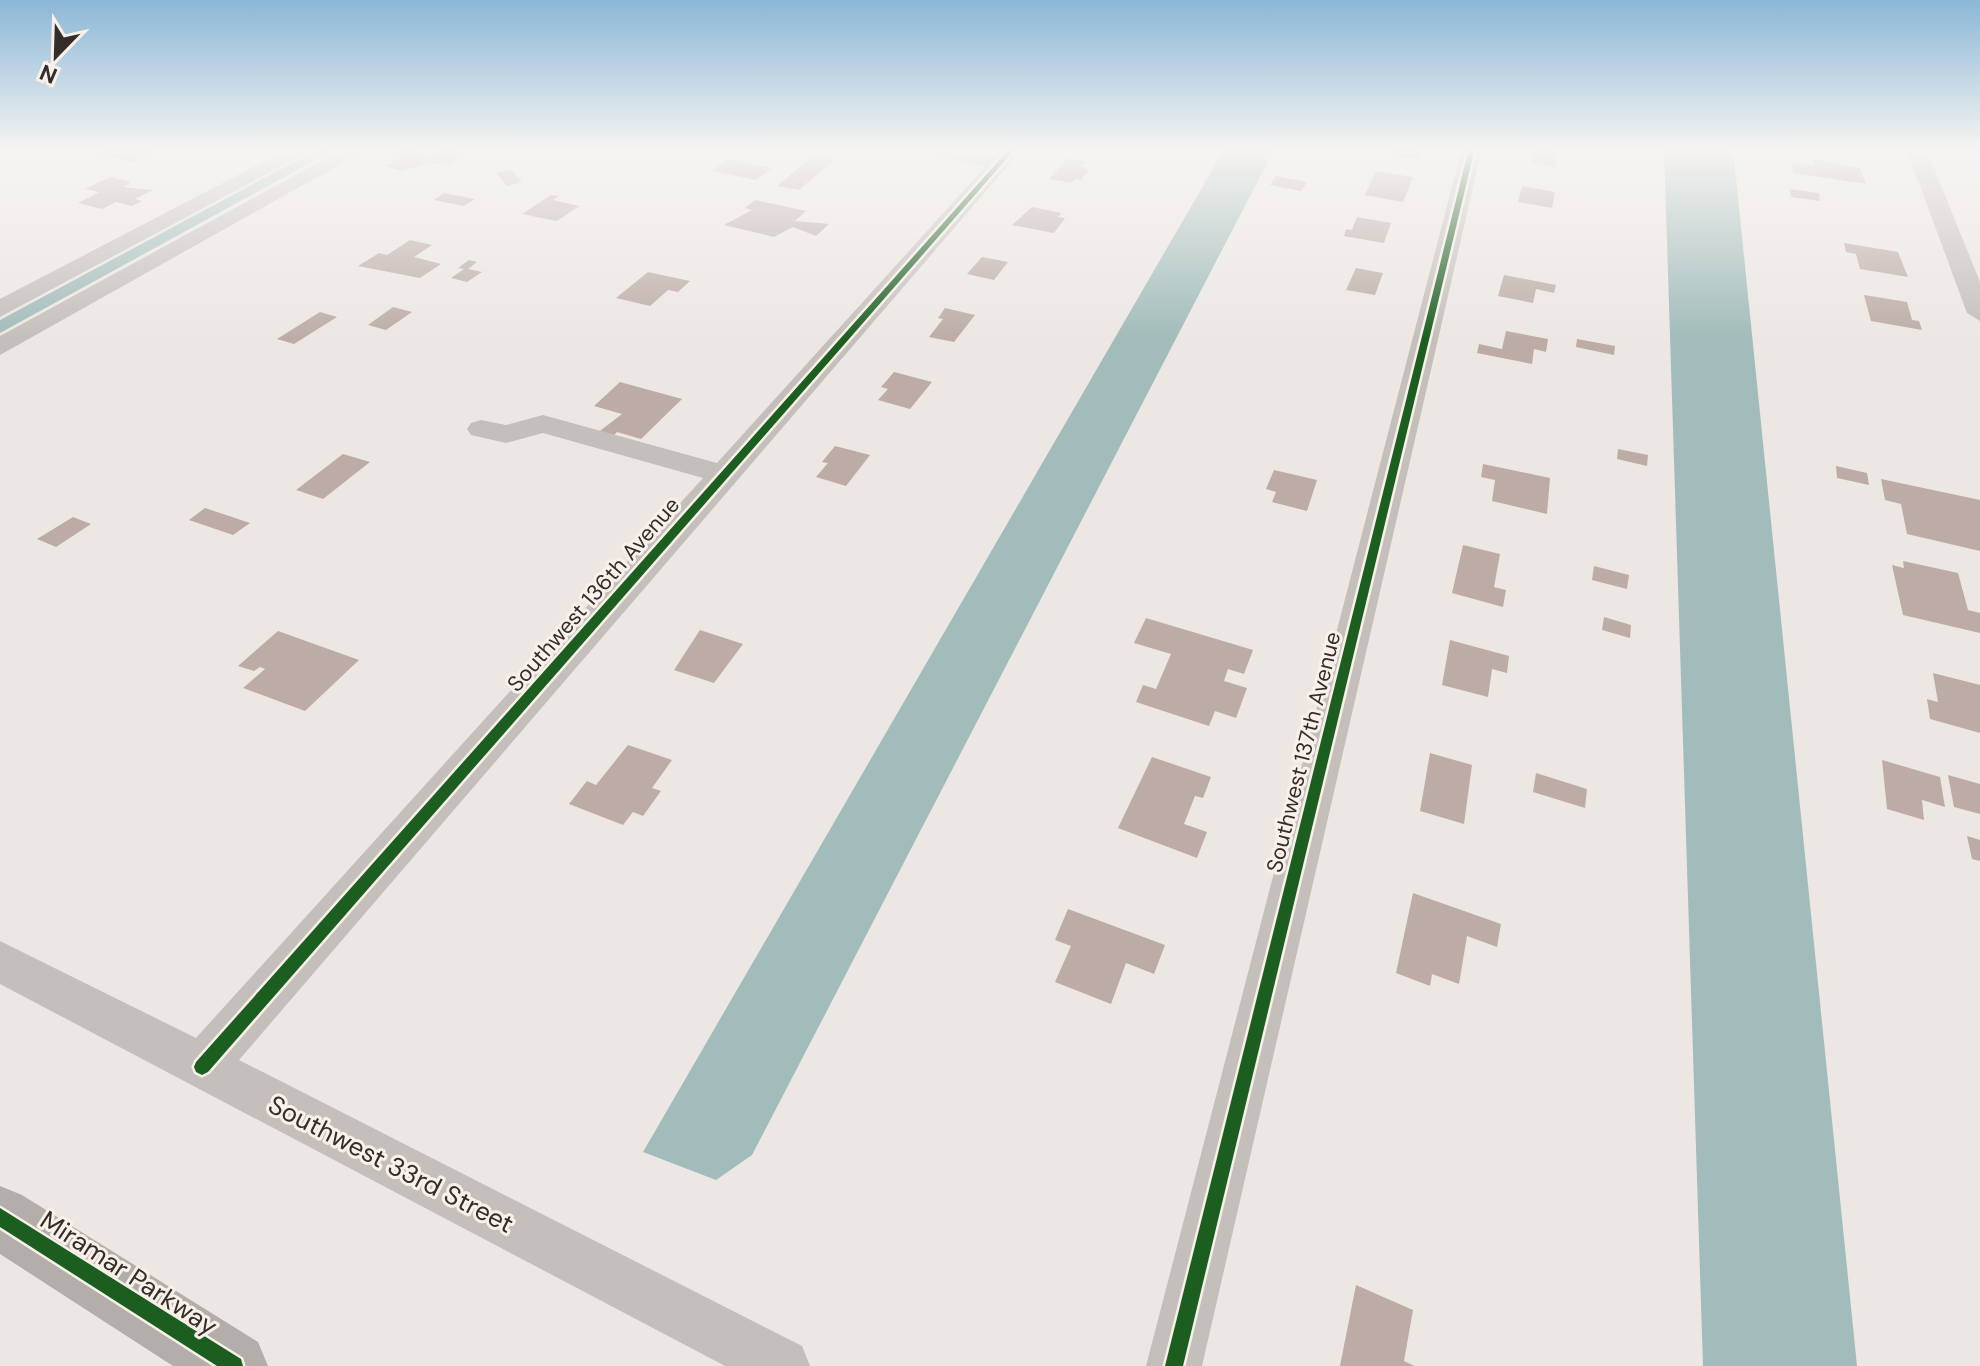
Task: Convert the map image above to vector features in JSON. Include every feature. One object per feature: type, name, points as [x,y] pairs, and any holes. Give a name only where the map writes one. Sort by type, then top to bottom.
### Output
[{"type":"main road","name":"Miramar Parkway","points":[[8,1236],[234,1366]]},
{"type":"street","points":[[0,309],[184,212]]},
{"type":"street","points":[[0,347],[244,212]]},
{"type":"street","name":"Southwest 136th Avenue","points":[[202,1067],[957,212]]},
{"type":"street","name":"Southwest 137th Avenue","points":[[1174,1366],[1456,212]]},
{"type":"street","points":[[1941,212],[1980,313]]},
{"type":"street","points":[[481,429],[506,434],[543,424],[725,475]]},
{"type":"street","name":"Southwest 33rd Street","points":[[0,961],[782,1366]]},
{"type":"water","points":[[1188,212],[1242,212],[752,1155],[716,1180],[643,1152]]},
{"type":"water","points":[[1666,212],[1739,212],[1857,1366],[1703,1366]]},
{"type":"building","points":[[525,212],[571,212],[557,221],[522,214]]},
{"type":"building","points":[[749,212],[805,212],[795,221],[829,224],[816,236],[793,227],[774,237],[724,225]]},
{"type":"building","points":[[1027,212],[1055,212],[1061,213],[1058,217],[1065,218],[1054,233],[1012,225]]},
{"type":"building","points":[[1357,217],[1391,223],[1384,243],[1344,236],[1346,229],[1352,230]]},
{"type":"building","points":[[410,240],[432,245],[414,257],[441,264],[420,278],[358,266],[379,253],[387,255]]},
{"type":"building","points":[[1844,243],[1898,252],[1908,277],[1860,269],[1856,254],[1846,252]]},
{"type":"building","points":[[982,257],[1008,262],[994,280],[967,274]]},
{"type":"building","points":[[469,260],[477,262],[468,269],[482,272],[467,282],[451,278],[464,269],[458,268]]},
{"type":"building","points":[[1356,268],[1383,273],[1375,295],[1346,290]]},
{"type":"building","points":[[648,272],[690,281],[678,292],[668,290],[650,306],[616,298]]},
{"type":"building","points":[[1504,275],[1556,285],[1554,293],[1536,289],[1533,303],[1498,296]]},
{"type":"building","points":[[1864,295],[1907,302],[1912,320],[1919,321],[1922,330],[1871,321]]},
{"type":"building","points":[[393,307],[412,312],[386,330],[368,325]]},
{"type":"building","points":[[945,308],[975,315],[954,342],[929,337],[943,319],[938,318]]},
{"type":"building","points":[[320,312],[337,317],[294,344],[277,339]]},
{"type":"building","points":[[1506,331],[1548,339],[1546,352],[1534,349],[1532,364],[1477,353],[1479,344],[1502,349]]},
{"type":"building","points":[[1577,339],[1615,346],[1614,355],[1576,347]]},
{"type":"building","points":[[894,372],[932,382],[910,409],[878,400],[888,389],[881,387]]},
{"type":"building","points":[[620,382],[682,399],[641,439],[617,432],[608,442],[592,437],[622,414],[594,406]]},
{"type":"building","points":[[835,446],[870,455],[846,486],[816,477],[828,463],[822,462]]},
{"type":"building","points":[[1618,449],[1648,455],[1647,466],[1617,459]]},
{"type":"building","points":[[343,454],[370,462],[323,499],[296,490]]},
{"type":"building","points":[[1483,464],[1550,478],[1547,514],[1492,501],[1495,480],[1481,477]]},
{"type":"building","points":[[1836,466],[1867,473],[1869,485],[1837,478]]},
{"type":"building","points":[[1274,470],[1317,480],[1307,511],[1272,502],[1276,492],[1266,489]]},
{"type":"building","points":[[1881,479],[1980,500],[1980,551],[1907,534],[1901,504],[1885,500]]},
{"type":"building","points":[[205,508],[250,523],[233,535],[189,520]]},
{"type":"building","points":[[73,517],[91,524],[56,547],[37,539]]},
{"type":"building","points":[[1463,545],[1500,554],[1494,587],[1506,590],[1503,607],[1452,593]]},
{"type":"building","points":[[1903,561],[1958,573],[1968,610],[1980,613],[1980,633],[1903,615],[1892,565],[1904,568]]},
{"type":"building","points":[[1594,566],[1629,575],[1627,589],[1592,580]]},
{"type":"building","points":[[1604,617],[1631,625],[1630,638],[1602,630]]},
{"type":"building","points":[[1146,618],[1253,650],[1244,674],[1228,669],[1224,681],[1247,688],[1236,718],[1215,711],[1209,726],[1136,702],[1143,685],[1156,689],[1171,654],[1134,643]]},
{"type":"building","points":[[700,630],[743,644],[714,683],[674,670]]},
{"type":"building","points":[[278,631],[359,660],[305,711],[243,688],[265,669],[260,667],[254,671],[238,666]]},
{"type":"building","points":[[1450,640],[1509,656],[1507,673],[1492,669],[1488,697],[1442,685]]},
{"type":"building","points":[[1933,673],[1980,685],[1980,733],[1930,719],[1927,699],[1938,702]]},
{"type":"building","points":[[628,745],[672,760],[652,788],[661,791],[643,816],[633,812],[623,825],[569,804],[587,781],[596,785]]},
{"type":"building","points":[[1430,753],[1472,765],[1464,824],[1420,811]]},
{"type":"building","points":[[1152,757],[1211,777],[1203,798],[1195,796],[1184,824],[1207,832],[1197,858],[1118,828]]},
{"type":"building","points":[[1882,760],[1940,777],[1945,807],[1922,800],[1924,820],[1887,809]]},
{"type":"building","points":[[1536,773],[1587,789],[1585,808],[1533,792]]},
{"type":"building","points":[[1948,775],[1980,784],[1980,814],[1954,807]]},
{"type":"building","points":[[1967,836],[1980,840],[1980,861],[1972,859]]},
{"type":"building","points":[[1413,893],[1501,924],[1497,947],[1467,936],[1459,984],[1432,974],[1430,986],[1396,973]]},
{"type":"building","points":[[1068,909],[1165,945],[1154,974],[1126,963],[1111,1004],[1055,982],[1071,946],[1055,940]]},
{"type":"building","points":[[1356,1285],[1413,1310],[1404,1361],[1415,1366],[1340,1366]]},
{"type":"waterway","points":[[0,327],[212,212]]},
{"type":"cycle path","points":[[202,1067],[957,212]]},
{"type":"cycle path","points":[[1174,1366],[1456,212]]},
{"type":"cycle path","points":[[0,1217],[234,1366]]}]
